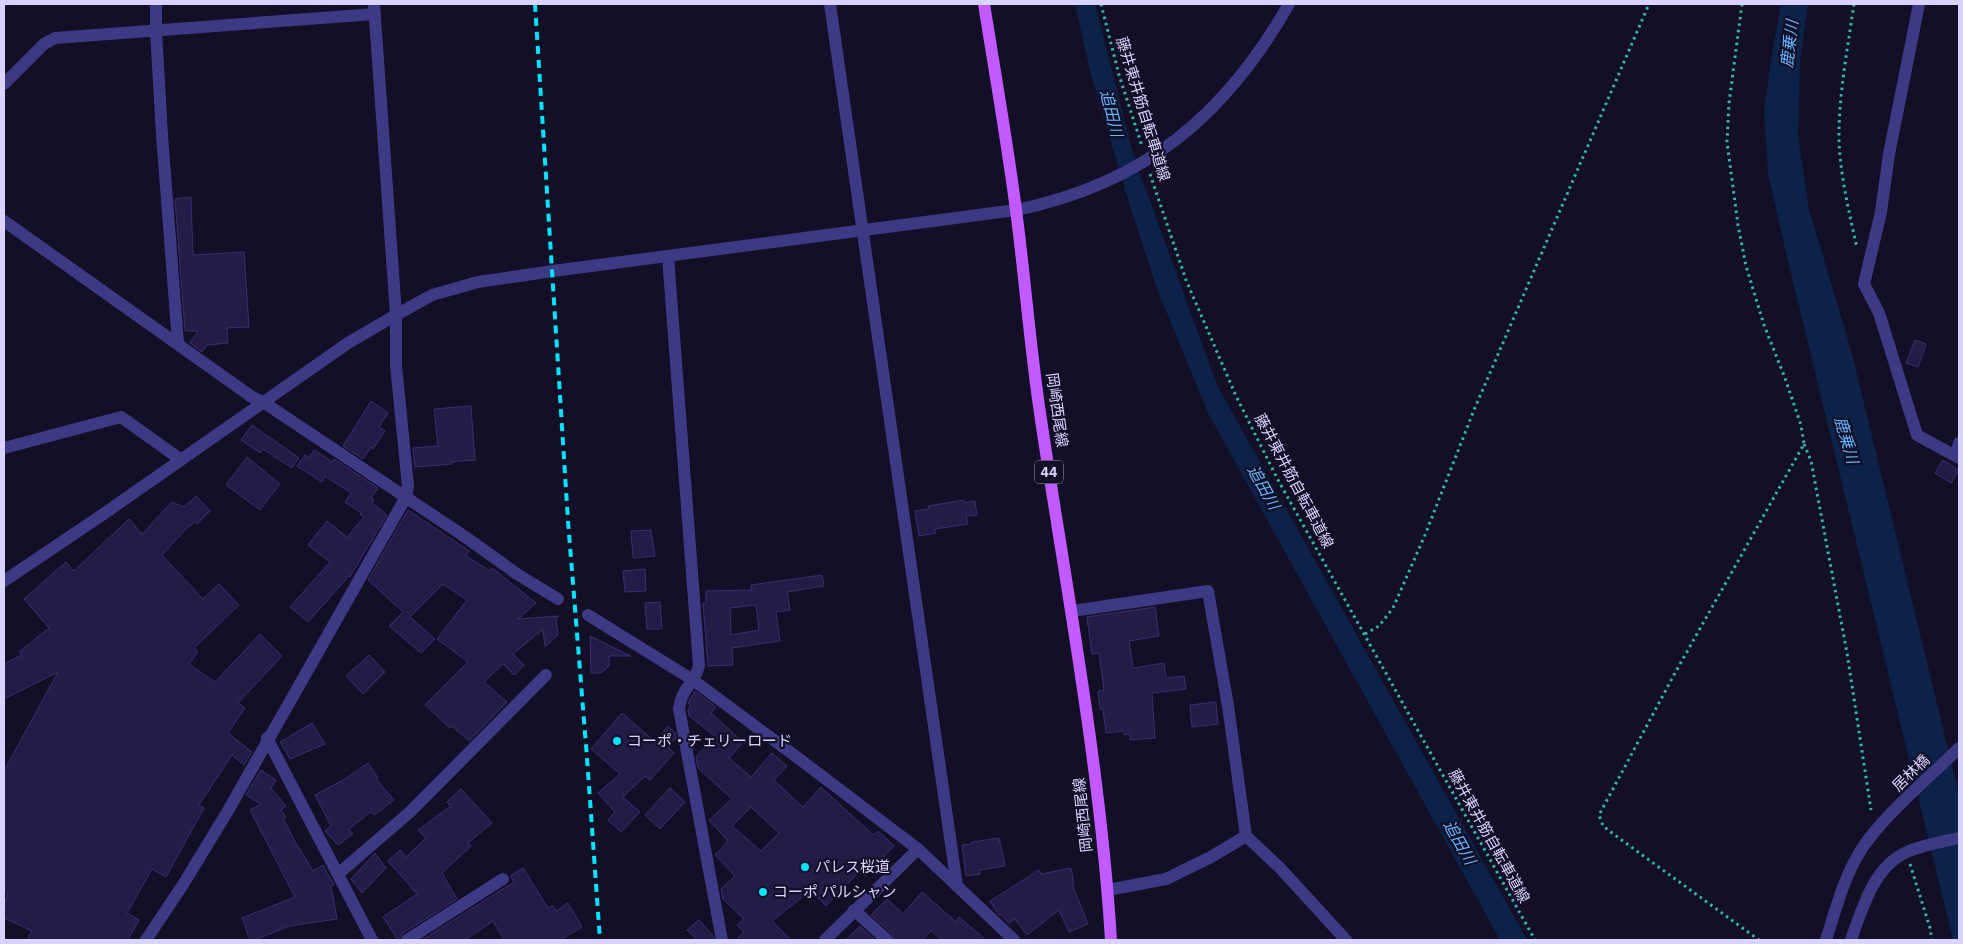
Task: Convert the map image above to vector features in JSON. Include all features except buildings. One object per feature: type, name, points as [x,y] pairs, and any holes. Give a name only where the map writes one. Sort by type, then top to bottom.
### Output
[{"type":"main road","name":"岡崎西尾線","points":[[984,4],[1016,210],[1040,411],[1072,611],[1095,773],[1108,890],[1111,940]]},
{"type":"street","points":[[156,4],[156,31],[178,343]]},
{"type":"street","points":[[830,4],[957,886]]},
{"type":"street","points":[[4,581],[98,518],[348,343],[432,295],[478,282],[1016,210],[1042,205],[1117,178],[1145,162],[1173,142],[1216,104],[1258,54],[1289,4]]},
{"type":"street","points":[[1919,4],[1889,154],[1880,212],[1864,284],[1879,314],[1917,435],[1957,457],[1959,443]]},
{"type":"street","points":[[4,84],[44,44],[55,38],[156,31],[374,9],[396,315],[396,365],[408,486],[406,497],[194,867],[147,940]]},
{"type":"street","points":[[4,221],[252,397],[263,402],[406,497],[517,574],[558,599]]},
{"type":"street","points":[[668,257],[699,657],[698,671],[682,693],[679,709],[722,940]]},
{"type":"street","points":[[4,448],[122,417],[180,459]]},
{"type":"street","points":[[1072,611],[1208,591],[1228,706],[1246,836],[1280,868],[1346,940]]},
{"type":"street","points":[[588,615],[692,680],[918,849],[1014,940]]},
{"type":"street","points":[[338,874],[410,812],[546,675]]},
{"type":"street","points":[[267,738],[372,940]]},
{"type":"street","name":"居林橋","points":[[1826,940],[1846,879],[1862,848],[1885,821],[1959,748]]},
{"type":"street","points":[[1108,890],[1166,879],[1211,857],[1246,836]]},
{"type":"street","points":[[1851,940],[1880,874],[1890,863],[1907,851],[1959,838]]},
{"type":"street","points":[[824,940],[918,849]]},
{"type":"street","points":[[407,940],[503,879]]},
{"type":"street","points":[[854,910],[887,940]]},
{"type":"path","name":"藤井東井筋自転車道線","points":[[1101,4],[1119,76],[1145,162],[1186,280],[1236,396],[1278,480],[1534,940]]},
{"type":"path","points":[[1365,634],[1379,626],[1393,608],[1425,535],[1474,410],[1649,4]]},
{"type":"path","points":[[1742,4],[1729,102],[1727,142],[1738,225],[1746,266],[1764,325],[1785,378],[1801,425],[1804,444],[1811,461],[1845,643],[1871,810]]},
{"type":"path","points":[[1854,4],[1839,131],[1844,184],[1857,250]]},
{"type":"path","points":[[1759,940],[1608,830],[1603,826],[1599,815],[1675,673],[1804,444]]},
{"type":"path","points":[[1907,851],[1932,940]]},
{"type":"water","points":[[1075,4],[1095,4],[1133,154],[1117,162],[1091,75]]},
{"type":"water","name":"鹿乗川","points":[[1781,4],[1808,4],[1800,62],[1798,136],[1809,209],[1851,350],[1959,794],[1959,940],[1953,940],[1768,173],[1764,111]]},
{"type":"water","points":[[1142,179],[1217,385],[1527,940],[1500,940],[1208,413],[1157,289],[1124,187]]},
{"type":"waterway","name":"追田川","points":[[1118,135],[1140,206]]},
{"type":"railway","points":[[535,4],[568,521],[600,940]]},
{"type":"place","name":"コーポ・チェリーロード","points":[[617,741]]},
{"type":"place","name":"パレス桜道","points":[[805,867]]},
{"type":"place","name":"コーポ パルシャン","points":[[763,892]]}]
